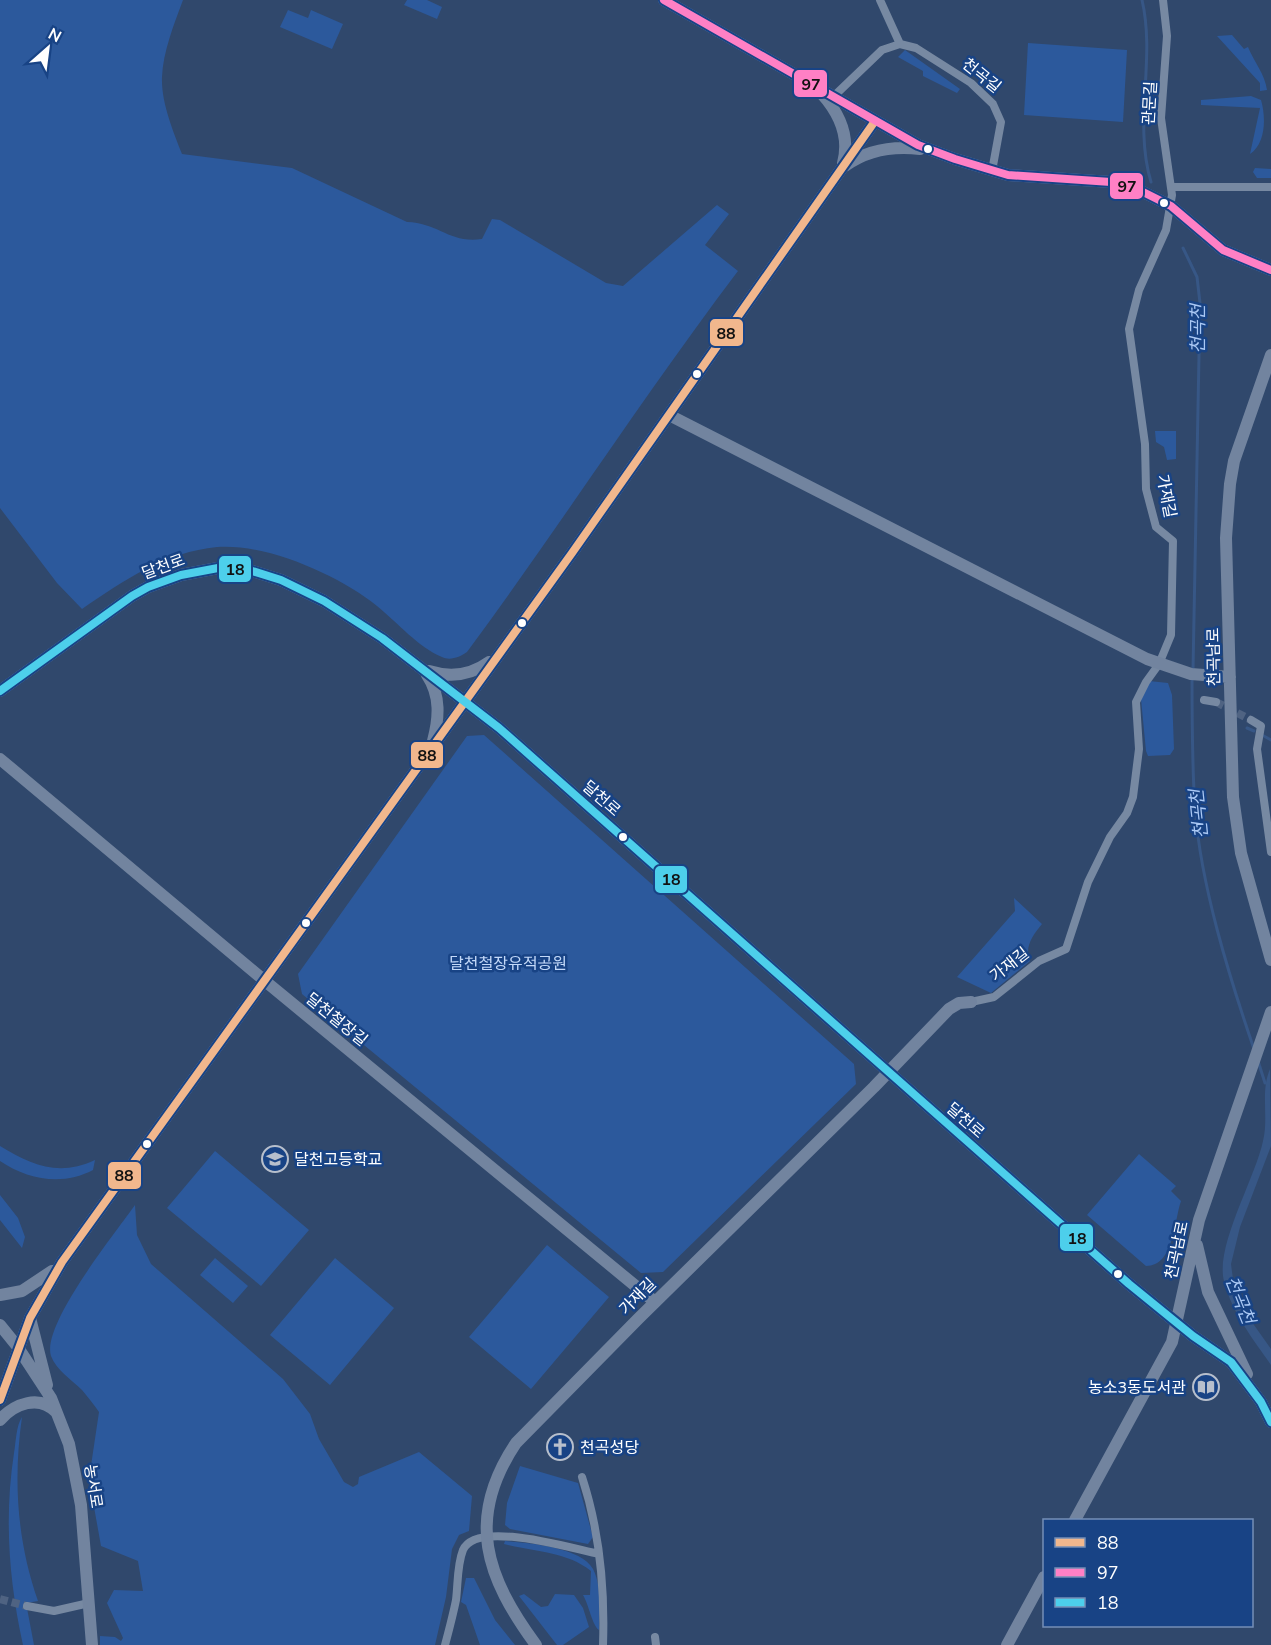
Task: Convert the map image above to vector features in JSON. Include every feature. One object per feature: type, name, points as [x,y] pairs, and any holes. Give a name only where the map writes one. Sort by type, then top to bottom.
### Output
[{"type":"street","points":[[664,0],[875,121],[935,152],[992,171],[1023,178],[1111,182],[1149,193],[1171,206],[1223,250],[1271,270]]},
{"type":"street","points":[[833,97],[875,55],[900,44],[880,0]]},
{"type":"street","name":"관문길","points":[[1163,0],[1167,36],[1161,118],[1172,187],[1171,206]]},
{"type":"street","name":"천곡길","points":[[900,44],[916,48],[985,94],[993,104],[1001,122],[992,171]]},
{"type":"street","points":[[815,87],[836,112],[843,132],[845,151],[840,171]]},
{"type":"street","points":[[0,1400],[17,1346],[62,1262],[500,653],[875,121]]},
{"type":"street","points":[[840,171],[859,158],[894,148],[935,152]]},
{"type":"street","points":[[1172,187],[1271,187]]},
{"type":"street","name":"가재길","points":[[536,1645],[502,1595],[492,1570],[487,1536],[493,1488],[502,1464],[516,1443],[655,1302],[888,1073],[949,1009],[959,1003],[994,997],[1033,965],[1066,949],[1092,873],[1130,806],[1139,749],[1137,702],[1146,682],[1159,664],[1171,635],[1174,543],[1172,538],[1156,527],[1146,489],[1145,444],[1129,328],[1139,291],[1163,238],[1171,206]]},
{"type":"street","name":"천곡남로","points":[[1271,355],[1242,435],[1230,484],[1226,538],[1233,785],[1237,832],[1271,960]]},
{"type":"street","points":[[669,415],[1159,664],[1174,670],[1230,677]]},
{"type":"street","name":"달천로","points":[[0,692],[148,587],[181,575],[218,568],[263,573],[299,588],[347,614],[465,701],[1129,1284],[1177,1323],[1231,1362],[1254,1392]]},
{"type":"street","points":[[423,669],[444,675],[463,674],[478,669],[500,653]]},
{"type":"street","points":[[423,669],[434,687],[438,706],[436,732],[429,752]]},
{"type":"street","points":[[1204,700],[1216,702]]},
{"type":"street","points":[[1251,720],[1261,726],[1257,749],[1271,852]]},
{"type":"street","points":[[0,759],[265,981]]},
{"type":"street","name":"달천철장길","points":[[265,981],[655,1302]]},
{"type":"street","name":"천곡남로","points":[[1076,1519],[1169,1348],[1177,1323],[1196,1233],[1269,1017]]},
{"type":"street","points":[[1196,1233],[1204,1281],[1254,1392],[1271,1422]]},
{"type":"street","points":[[0,1295],[13,1294],[27,1288],[62,1262]]},
{"type":"street","points":[[30,1318],[51,1398]]},
{"type":"street","name":"농서로","points":[[0,1325],[17,1346],[51,1398],[69,1444],[81,1505],[92,1645]]},
{"type":"street","points":[[0,1420],[17,1406],[31,1402],[47,1405],[59,1415]]},
{"type":"street","points":[[582,1477],[596,1521],[604,1605],[603,1645]]},
{"type":"street","points":[[446,1645],[464,1548],[470,1541],[487,1536],[519,1538],[599,1554]]},
{"type":"street","points":[[1007,1645],[1043,1579]]},
{"type":"street","points":[[27,1606],[54,1611],[89,1603]]},
{"type":"green space","points":[[0,0],[183,0],[167,48],[162,77],[162,87],[171,126],[182,154],[292,168],[407,222],[428,226],[461,239],[482,239],[492,219],[500,220],[606,283],[623,286],[717,205],[729,214],[705,245],[738,271],[467,652],[448,659],[433,653],[362,595],[323,573],[280,556],[237,547],[198,550],[163,561],[130,578],[82,609],[57,583],[0,508]]},
{"type":"green space","points":[[407,0],[427,0],[442,7],[437,19],[404,5]]},
{"type":"green space","points":[[288,10],[308,18],[311,10],[343,24],[332,49],[280,27]]},
{"type":"green space","points":[[1232,35],[1244,49],[1248,47],[1262,73],[1267,90],[1260,91],[1260,83],[1217,36]]},
{"type":"green space","points":[[1028,43],[1127,50],[1123,122],[1024,115]]},
{"type":"green space","points":[[905,50],[960,89],[957,93],[923,76],[923,71],[898,57]]},
{"type":"green space","points":[[1251,96],[1261,100],[1264,122],[1262,137],[1250,154],[1260,108],[1201,105],[1201,100]]},
{"type":"green space","points":[[1255,168],[1271,169],[1271,178],[1257,178],[1253,172]]},
{"type":"green space","points":[[1155,431],[1176,431],[1176,459],[1167,460],[1164,447],[1156,442]]},
{"type":"green space","points":[[1149,681],[1168,683],[1172,695],[1174,749],[1170,755],[1148,756],[1146,751],[1141,699]]},
{"type":"green space","name":"달천철장유적공원","points":[[484,735],[854,1064],[856,1084],[663,1272],[641,1273],[302,994],[298,974],[467,736]]},
{"type":"green space","points":[[1014,898],[1042,924],[1029,946],[1030,961],[991,993],[957,977],[1015,911]]},
{"type":"green space","points":[[0,1146],[23,1159],[57,1168],[69,1168],[95,1160],[93,1170],[82,1175],[58,1179],[46,1179],[22,1173],[0,1161]]},
{"type":"green space","points":[[215,1151],[309,1230],[261,1286],[167,1208]]},
{"type":"green space","points":[[1139,1154],[1176,1186],[1171,1191],[1181,1201],[1168,1251],[1155,1264],[1146,1266],[1087,1215]]},
{"type":"green space","points":[[0,1195],[18,1218],[25,1237],[22,1248],[0,1220]]},
{"type":"green space","points":[[135,1205],[137,1235],[151,1264],[283,1379],[310,1414],[319,1439],[344,1482],[353,1487],[358,1484],[359,1477],[419,1452],[472,1496],[469,1531],[459,1535],[452,1549],[446,1597],[435,1645],[100,1645],[100,1636],[115,1637],[121,1641],[123,1638],[107,1603],[114,1590],[143,1591],[138,1561],[101,1546],[89,1479],[99,1412],[82,1390],[57,1366],[51,1356],[51,1342],[57,1323],[82,1279]]},
{"type":"green space","points":[[547,1245],[609,1297],[531,1389],[469,1337]]},
{"type":"green space","points":[[215,1258],[248,1286],[233,1303],[200,1275]]},
{"type":"green space","points":[[335,1258],[394,1308],[330,1385],[270,1335]]},
{"type":"green space","points":[[22,1417],[18,1464],[19,1510],[25,1556],[38,1601],[26,1603],[34,1645],[23,1645],[11,1573],[9,1501],[17,1429]]},
{"type":"green space","points":[[520,1466],[578,1483],[593,1537],[588,1544],[510,1529],[505,1525],[507,1503]]},
{"type":"green space","points":[[505,1541],[553,1547],[587,1562],[593,1569],[598,1583],[599,1630],[594,1624],[583,1595],[590,1595],[591,1571],[571,1559],[504,1544]]},
{"type":"green space","points":[[466,1578],[474,1578],[495,1620],[515,1645],[480,1645],[466,1605],[461,1602]]},
{"type":"green space","points":[[524,1594],[541,1607],[548,1606],[555,1594],[574,1595],[583,1608],[589,1627],[563,1645],[557,1645],[519,1596]]},
{"type":"shaded area","name":"천곡천","points":[[1270,1069],[1271,1146],[1240,1227],[1231,1264],[1234,1287],[1242,1308],[1271,1349],[1271,1365],[1232,1304],[1224,1281],[1223,1266],[1230,1231],[1263,1141],[1265,1096]]},
{"type":"waterway","name":"천곡천","points":[[1142,0],[1147,45],[1144,137],[1151,182]]},
{"type":"waterway","name":"천곡천","points":[[1183,248],[1197,277],[1200,303],[1193,670]]},
{"type":"waterway","name":"천곡천","points":[[1192,676],[1194,792],[1203,869],[1217,930],[1254,1049]]},
{"type":"waterway","points":[[1247,728],[1254,731]]},
{"type":"waterway","points":[[1262,735],[1271,740]]},
{"type":"waterway","name":"천곡천","points":[[1258,1061],[1265,1083]]},
{"type":"tunnel","points":[[1216,702],[1251,720]]},
{"type":"tunnel","points":[[0,1599],[27,1606]]},
{"type":"transit line","name":"97","points":[[664,0],[918,145],[1008,175],[1111,182],[1135,188],[1171,206],[1223,250],[1271,270]]},
{"type":"transit line","name":"88","points":[[0,1400],[30,1318],[62,1262],[572,553],[875,121]]},
{"type":"transit line","name":"18","points":[[0,691],[132,596],[148,587],[181,575],[218,568],[249,570],[281,580],[324,601],[382,638],[499,728],[1129,1284],[1193,1336],[1231,1362],[1261,1402],[1271,1422]]},
{"type":"place","name":"달천고등학교","points":[[275,1159]]},
{"type":"place","name":"농소3동도서관","points":[[1206,1387]]},
{"type":"place","name":"천곡성당","points":[[560,1447]]}]
